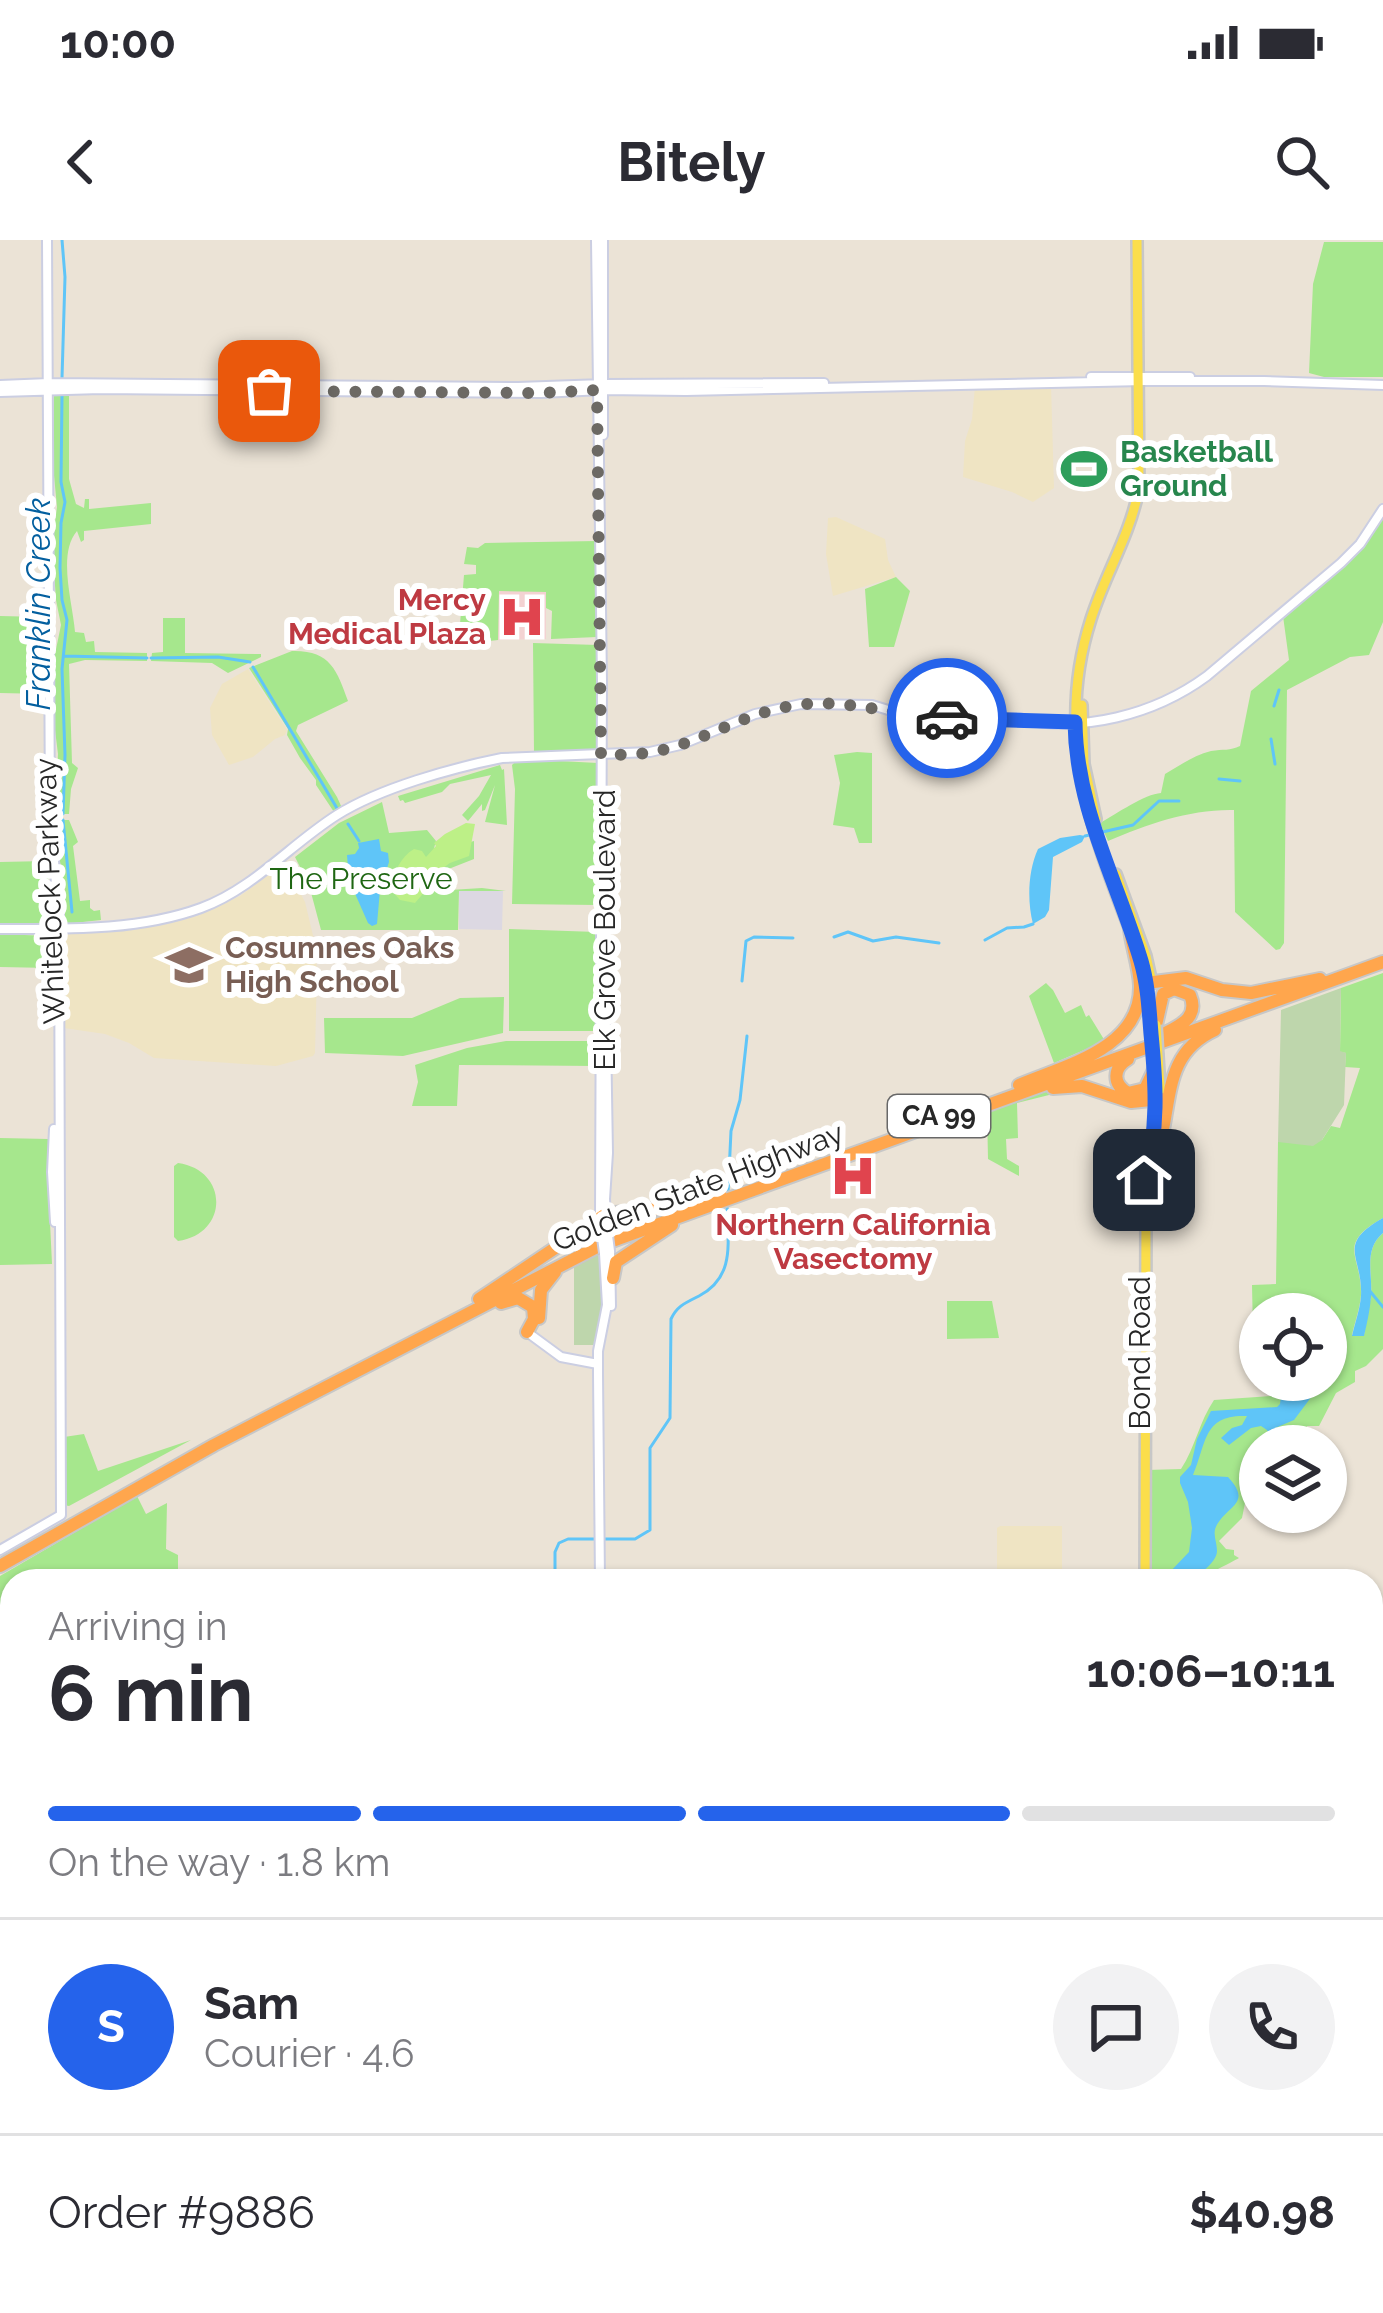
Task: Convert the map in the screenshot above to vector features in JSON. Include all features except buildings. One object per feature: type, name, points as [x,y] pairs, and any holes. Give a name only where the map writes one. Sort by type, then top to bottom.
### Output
[{"type":"highway","points":[[994,1096],[1102,1049],[1126,1030],[1136,1012],[1140,988],[1130,929]]},
{"type":"highway","name":"Golden State Highway","points":[[0,1558],[584,1253],[1156,1029],[1383,959]]},
{"type":"highway","points":[[1149,982],[1186,978],[1251,993],[1315,983]]},
{"type":"highway","points":[[1159,1147],[1174,1071],[1190,1046],[1315,983]]},
{"type":"highway","name":"Golden State Highway","points":[[0,1558],[177,1456],[601,1239],[982,1106],[1154,1057],[1315,983]]},
{"type":"highway","points":[[982,1106],[1072,1085],[1124,1101],[1158,1100]]},
{"type":"highway","points":[[467,1306],[604,1223],[723,1197]]},
{"type":"highway","points":[[610,1283],[614,1264],[624,1255],[723,1197]]},
{"type":"highway","points":[[530,1332],[539,1320],[544,1283],[584,1253]]},
{"type":"highway","points":[[428,1334],[518,1298],[533,1307],[530,1332]]},
{"type":"main road","name":"Whitelock Parkway","points":[[0,1558],[61,1515],[58,1225],[62,1169],[50,817],[45,240]]},
{"type":"main road","name":"Elk Grove Boulevard","points":[[599,1402],[610,1283],[604,1223],[599,971],[604,755],[600,240]]},
{"type":"main road","points":[[1140,240],[1144,490],[1131,540],[1094,628],[1078,720],[1096,832],[1146,956],[1156,1029],[1158,1100]]},
{"type":"main road","points":[[0,389],[335,385],[686,391],[1270,377],[1383,383]]},
{"type":"main road","points":[[1243,382],[1270,377]]},
{"type":"main road","points":[[1141,379],[1383,383]]},
{"type":"main road","points":[[1141,379],[1139,489],[1130,528],[1085,639],[1078,720],[1079,775],[1149,982]]},
{"type":"main road","points":[[311,392],[314,387],[335,385]]},
{"type":"main road","points":[[367,392],[391,386]]},
{"type":"main road","points":[[47,387],[311,392],[600,387]]},
{"type":"main road","points":[[1140,458],[1144,490]]},
{"type":"main road","points":[[0,931],[155,924],[201,912],[248,888],[357,808],[507,759],[641,754],[774,709],[832,703],[938,718],[1113,719],[1175,696],[1207,676],[1341,563],[1383,509]]},
{"type":"main road","points":[[1024,720],[1078,720]]},
{"type":"main road","name":"Elk Grove Boulevard","points":[[604,755],[600,843],[608,1153],[604,1223]]},
{"type":"main road","points":[[1079,775],[1089,793]]},
{"type":"main road","name":"Whitelock Parkway","points":[[56,931],[52,1180],[60,1397]]},
{"type":"main road","points":[[599,971],[605,1002]]},
{"type":"main road","points":[[54,1002],[59,1034],[54,1049]]},
{"type":"main road","name":"Bond Road","points":[[1143,1569],[1146,1203],[1159,1147],[1158,1100]]},
{"type":"main road","name":"Bond Road","points":[[1143,1569],[1140,1209],[1158,1100]]},
{"type":"main road","name":"Elk Grove Boulevard","points":[[600,1569],[598,1358],[609,1307]]},
{"type":"main road","points":[[1139,1316],[1143,1328]]},
{"type":"main road","points":[[530,1332],[552,1352],[571,1360],[598,1358]]},
{"type":"main road","points":[[530,1332],[564,1354]]},
{"type":"main road","points":[[552,1352],[598,1358]]},
{"type":"shaded area","points":[[1051,385],[1054,488],[1033,502],[963,477],[975,387]]},
{"type":"shaded area","points":[[836,517],[885,539],[896,577],[833,596],[826,554],[828,518]]},
{"type":"shaded area","name":"Mercy Medical Plaza","points":[[498,591],[546,591],[546,639],[498,640]]},
{"type":"shaded area","points":[[248,669],[287,730],[253,757],[229,765],[212,735],[210,708],[222,684]]},
{"type":"shaded area","name":"Cosumnes Oaks High School","points":[[282,865],[305,902],[315,944],[313,1056],[276,1066],[154,1058],[105,1034],[61,1025],[63,935],[157,925],[201,914],[240,896]]},
{"type":"shaded area","points":[[459,891],[503,891],[502,930],[459,929]]},
{"type":"shaded area","points":[[1062,1526],[1062,1569],[997,1569],[997,1528]]},
{"type":"green space","points":[[1324,242],[1383,242],[1383,377],[1309,373],[1313,284]]},
{"type":"green space","points":[[69,394],[69,479],[76,504],[84,508],[89,499],[89,509],[151,503],[151,524],[84,531],[81,542],[77,531],[71,541],[67,566],[75,632],[84,633],[86,642],[94,641],[95,652],[147,653],[147,661],[69,664],[72,763],[78,768],[69,814],[57,814],[54,659],[61,625],[54,571],[54,395]]},
{"type":"green space","points":[[1383,515],[1383,622],[1369,655],[1350,657],[1287,690],[1284,943],[1276,950],[1235,912],[1234,810],[1170,819],[1108,841],[1100,823],[1161,793],[1165,774],[1188,761],[1240,746],[1251,691],[1289,660],[1283,616],[1339,569]]},
{"type":"green space","points":[[597,541],[597,637],[551,639],[552,611],[546,608],[546,592],[499,591],[498,640],[463,644],[464,575],[476,574],[476,565],[464,564],[467,547]]},
{"type":"green space","points":[[896,577],[910,591],[894,647],[869,647],[865,589]]},
{"type":"green space","points":[[0,616],[45,620],[45,694],[0,693]]},
{"type":"green space","points":[[163,618],[185,618],[185,653],[261,657],[228,673],[212,663],[151,661],[152,653],[163,652]]},
{"type":"green space","points":[[533,643],[598,645],[596,751],[534,753]]},
{"type":"green space","points":[[292,651],[324,658],[348,701],[298,725],[296,731],[337,797],[342,808],[334,812],[249,668]]},
{"type":"green space","points":[[872,753],[872,843],[859,843],[854,828],[833,825],[840,783],[834,755]]},
{"type":"green space","points":[[540,760],[598,763],[597,905],[512,904],[512,765]]},
{"type":"green space","points":[[500,765],[507,825],[485,822],[495,785],[485,810],[482,804],[468,821],[462,815],[491,775],[450,784],[442,792],[405,803],[398,796]]},
{"type":"green space","name":"The Preserve","points":[[382,802],[389,833],[427,830],[436,841],[433,852],[474,841],[474,859],[446,870],[450,890],[506,891],[459,891],[458,930],[321,930],[309,885],[295,857],[339,823]]},
{"type":"green space","points":[[57,820],[69,820],[78,842],[73,846],[80,901],[90,900],[90,908],[100,910],[101,920],[65,924]]},
{"type":"green space","points":[[466,823],[475,824],[469,856],[439,871],[415,903],[400,900],[390,889],[405,856],[414,849],[426,857],[434,843]]},
{"type":"green space","points":[[47,861],[49,925],[0,926],[0,862]]},
{"type":"green space","points":[[509,929],[597,932],[595,1031],[509,1031]]},
{"type":"green space","points":[[0,934],[49,936],[51,968],[0,967]]},
{"type":"green space","points":[[1383,973],[1383,1218],[1368,1227],[1355,1244],[1361,1295],[1352,1335],[1364,1335],[1371,1296],[1371,1254],[1383,1233],[1383,1349],[1355,1371],[1355,1382],[1347,1387],[1347,1293],[1252,1293],[1252,1285],[1276,1284],[1278,1142],[1322,1140],[1331,1126],[1340,1128],[1360,1068],[1345,1067],[1346,1053],[1340,1052],[1341,988]]},
{"type":"green space","points":[[1046,983],[1065,1013],[1081,1005],[1105,1041],[1054,1063],[1029,996]]},
{"type":"green space","points":[[1341,988],[1344,1105],[1313,1146],[1278,1142],[1281,1010]]},
{"type":"green space","points":[[504,997],[503,1033],[403,1056],[325,1053],[324,1018],[412,1018],[460,998]]},
{"type":"green space","points":[[506,1041],[597,1041],[597,1066],[459,1065],[457,1106],[412,1106],[418,1082],[415,1065]]},
{"type":"green space","points":[[1065,1087],[1151,1103],[1153,1108],[1123,1107],[1080,1091],[1017,1103],[1018,1138],[1006,1139],[1007,1159],[1019,1166],[1019,1176],[988,1159],[987,1111]]},
{"type":"green space","points":[[0,1138],[49,1139],[52,1264],[0,1265]]},
{"type":"green space","points":[[178,1163],[207,1177],[216,1202],[207,1227],[178,1241],[174,1237],[174,1166]]},
{"type":"green space","points":[[601,1254],[604,1297],[595,1345],[574,1345],[574,1264]]},
{"type":"green space","points":[[947,1301],[992,1301],[999,1338],[947,1339]]},
{"type":"green space","points":[[1214,1400],[1332,1401],[1320,1425],[1239,1425],[1239,1521],[1219,1541],[1239,1558],[1216,1569],[1148,1569],[1147,1470],[1181,1469]]},
{"type":"green space","points":[[84,1434],[98,1471],[191,1440],[64,1505],[64,1437]]},
{"type":"green space","points":[[137,1496],[146,1514],[167,1503],[166,1549],[178,1555],[178,1569],[12,1569]]},
{"type":"water","points":[[1085,836],[1082,842],[1053,857],[1049,910],[1033,924],[1030,886],[1038,849]]},
{"type":"water","points":[[379,839],[389,862],[377,924],[372,926],[349,880],[347,855],[355,854],[358,843]]},
{"type":"water","points":[[1383,1218],[1383,1233],[1371,1254],[1371,1297],[1364,1336],[1352,1336],[1361,1296],[1355,1244],[1368,1227]]},
{"type":"water","points":[[1280,1401],[1308,1401],[1294,1420],[1282,1425],[1242,1425],[1247,1416],[1233,1417],[1209,1432],[1193,1475],[1228,1477],[1238,1498],[1216,1527],[1217,1551],[1210,1565],[1173,1569],[1189,1552],[1192,1528],[1180,1477],[1191,1465],[1211,1411],[1277,1407]]},
{"type":"water","points":[[1239,1426],[1239,1437],[1229,1445],[1221,1438]]},
{"type":"waterway","name":"Franklin Creek","points":[[62,240],[62,378]]},
{"type":"waterway","name":"Franklin Creek","points":[[62,396],[65,502],[60,568],[67,620],[62,669],[63,814]]},
{"type":"waterway","points":[[64,656],[147,658]]},
{"type":"waterway","points":[[151,658],[218,657],[250,662]]},
{"type":"waterway","points":[[253,667],[338,810]]},
{"type":"waterway","points":[[1274,706],[1279,690]]},
{"type":"waterway","points":[[1271,739],[1275,764]]},
{"type":"waterway","points":[[1219,779],[1240,781]]},
{"type":"waterway","points":[[1085,836],[1133,825],[1159,801],[1179,801]]},
{"type":"waterway","name":"Franklin Creek","points":[[63,820],[72,912]]},
{"type":"waterway","points":[[348,824],[359,841]]},
{"type":"waterway","points":[[985,940],[1007,928],[1033,924]]},
{"type":"waterway","points":[[834,937],[848,932],[873,941],[896,937],[939,943]]},
{"type":"waterway","points":[[742,981],[746,941],[793,938]]},
{"type":"waterway","points":[[728,1194],[731,1131],[740,1100],[747,1036]]},
{"type":"waterway","points":[[604,1539],[635,1539],[650,1530],[650,1448],[670,1418],[671,1319],[679,1308],[711,1288],[725,1268],[727,1203]]},
{"type":"waterway","points":[[1369,1290],[1383,1307]]},
{"type":"waterway","points":[[555,1569],[559,1543],[595,1539]]},
{"type":"way so far","points":[[269,391],[597,390],[601,755],[669,748],[742,718],[801,704],[848,703],[895,714],[947,718]]},
{"type":"place","name":"Basketball Ground","points":[[1084,469]]},
{"type":"place","name":"Mercy Medical Plaza","points":[[522,617]]},
{"type":"place","name":"Cosumnes Oaks High School","points":[[189,965]]},
{"type":"place","name":"Northern California Vasectomy","points":[[853,1176]]},
{"type":"route","points":[[947,718],[1075,722],[1087,810],[1140,956],[1149,999],[1156,1118],[1144,1180]]}]
